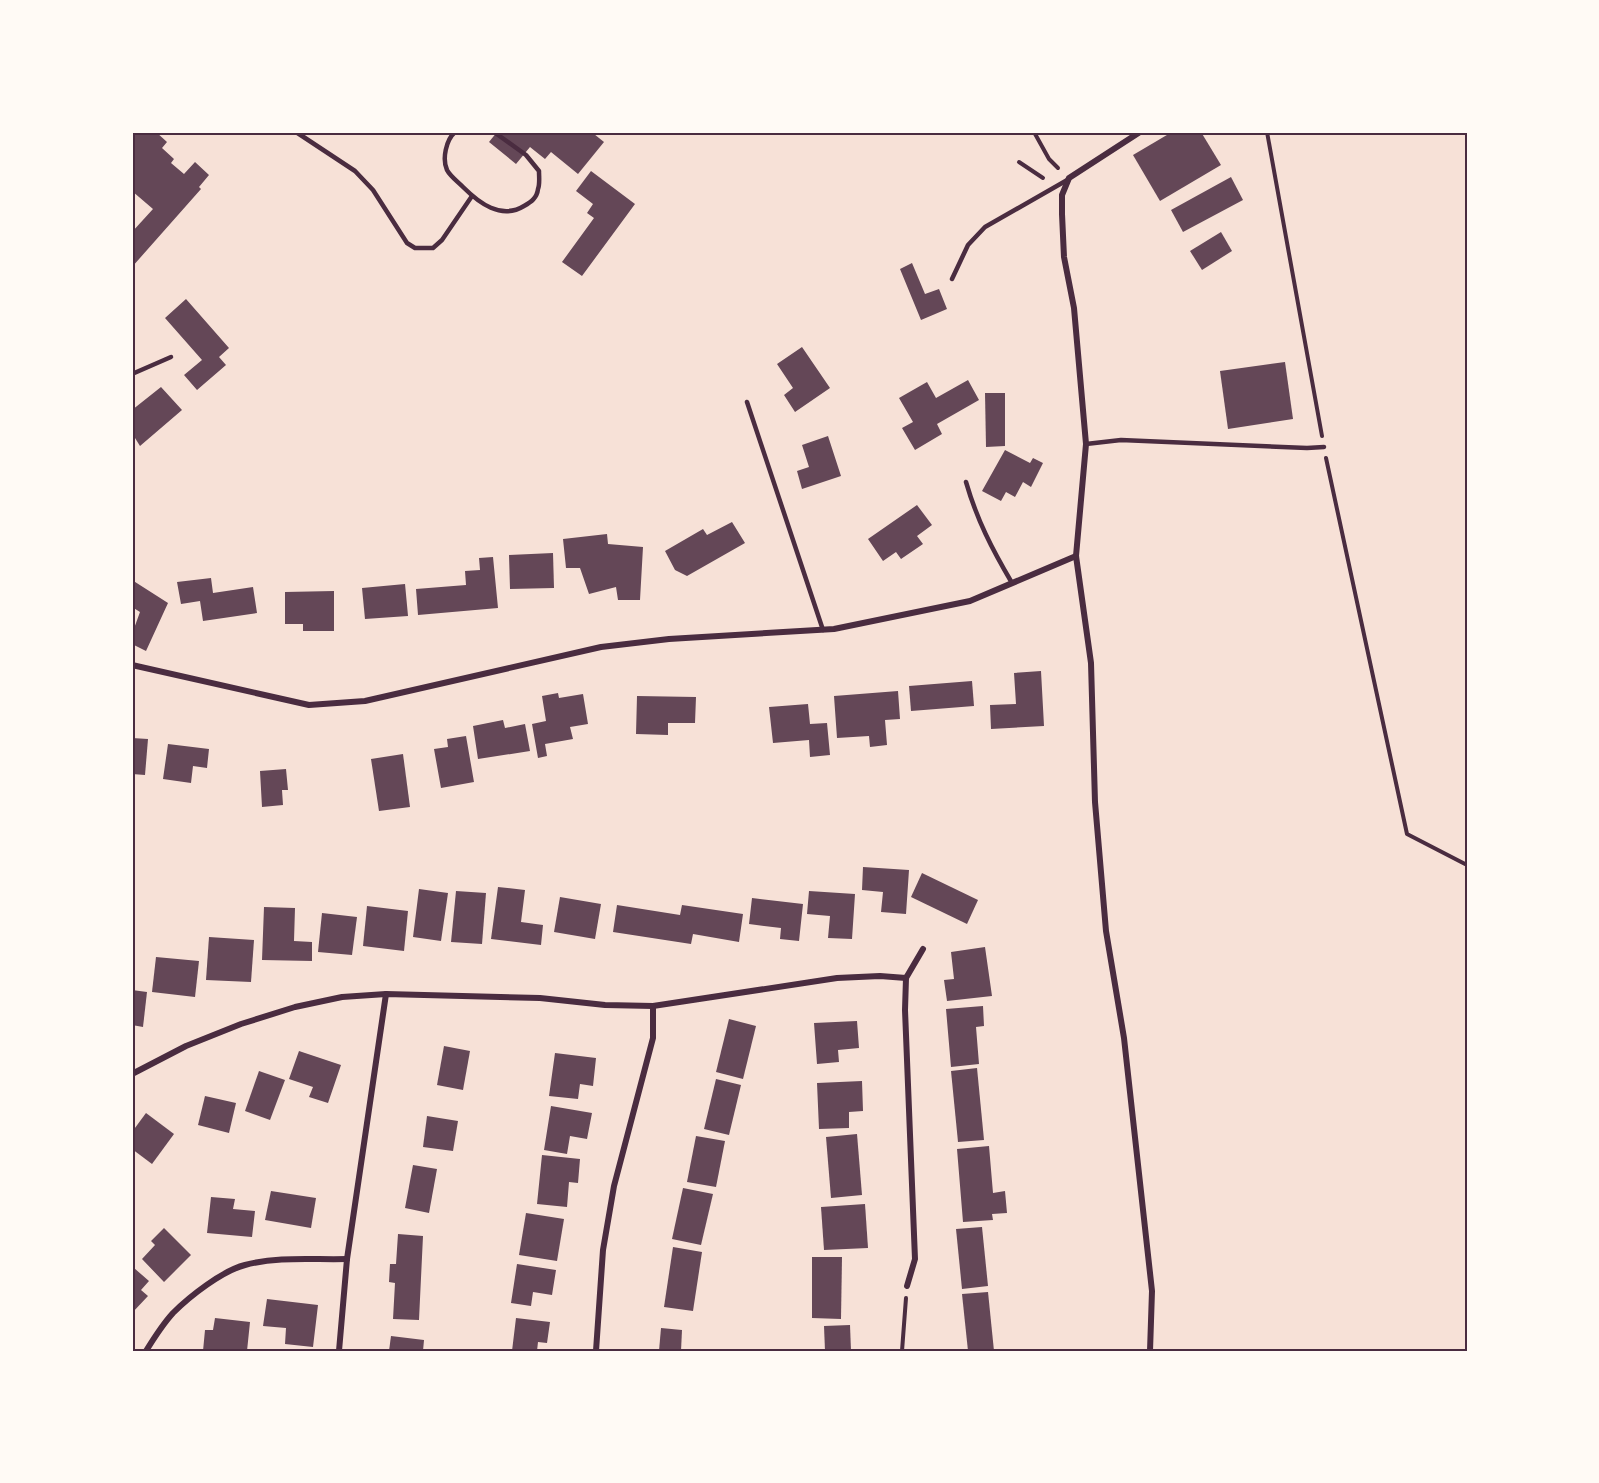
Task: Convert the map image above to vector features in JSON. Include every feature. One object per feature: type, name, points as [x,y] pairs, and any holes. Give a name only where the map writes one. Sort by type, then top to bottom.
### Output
[{"type":"street","points":[[1140,132],[1069,178],[1062,195],[1064,257],[1074,308],[1086,444],[1076,556],[1091,663],[1095,802],[1106,931],[1124,1038],[1152,1291],[1150,1351]]},
{"type":"street","points":[[132,665],[309,705],[365,701],[601,647],[669,639],[823,630],[969,601],[1076,556]]},
{"type":"street","points":[[907,1286],[915,1259],[905,1010],[906,978],[923,949]]},
{"type":"street","points":[[132,1074],[186,1046],[241,1023],[295,1007],[342,997],[386,994],[540,998],[605,1005],[653,1006],[837,978],[880,976],[906,978]]},
{"type":"street","points":[[339,1351],[347,1259],[386,994]]},
{"type":"street","points":[[596,1351],[603,1250],[614,1186],[646,1072],[653,1038],[653,1006]]},
{"type":"street","points":[[146,1351],[157,1332],[173,1313],[229,1271],[271,1260],[347,1259]]},
{"type":"lane","points":[[296,132],[355,171],[373,190],[407,243],[415,248],[432,248],[442,240],[472,196]]},
{"type":"lane","points":[[455,132],[444,154],[447,171],[472,196],[490,208],[503,212],[519,209],[533,201],[538,190],[539,171],[526,154],[494,132]]},
{"type":"lane","points":[[952,279],[968,245],[985,227],[1069,178]]},
{"type":"lane","points":[[132,374],[171,357]]},
{"type":"lane","points":[[747,402],[823,630]]},
{"type":"lane","points":[[1086,444],[1121,440],[1324,447]]},
{"type":"lane","points":[[966,482],[974,510],[989,545],[1012,583]]},
{"type":"path","points":[[1034,132],[1049,159],[1069,178]]},
{"type":"path","points":[[1267,132],[1324,447],[1407,834],[1467,865]]},
{"type":"path","points":[[1019,162],[1056,186]]},
{"type":"path","points":[[902,1351],[907,1286]]},
{"type":"building","points":[[136,132],[156,132],[167,142],[162,148],[174,159],[171,163],[184,174],[195,162],[209,175],[199,187],[201,189],[132,267],[132,232],[153,209],[132,191],[132,136]]},
{"type":"building","points":[[497,132],[596,132],[594,134],[604,142],[578,174],[551,152],[545,159],[530,147],[516,164],[489,142]]},
{"type":"building","points":[[1172,132],[1201,132],[1221,165],[1160,201],[1133,155]]},
{"type":"building","points":[[591,171],[635,204],[582,276],[562,262],[594,218],[587,213],[593,204],[576,191]]},
{"type":"building","points":[[1231,177],[1243,200],[1183,232],[1171,210]]},
{"type":"building","points":[[1221,232],[1232,251],[1202,270],[1190,251]]},
{"type":"building","points":[[912,263],[925,294],[939,289],[947,309],[921,320],[900,269]]},
{"type":"building","points":[[186,299],[229,348],[219,357],[226,365],[197,390],[184,375],[202,360],[165,318]]},
{"type":"building","points":[[802,347],[830,388],[795,412],[784,395],[793,388],[777,364]]},
{"type":"building","points":[[1285,362],[1293,419],[1228,429],[1220,371]]},
{"type":"building","points":[[968,380],[979,400],[937,424],[942,434],[915,450],[902,428],[913,422],[899,398],[927,382],[936,398]]},
{"type":"building","points":[[161,387],[182,410],[140,446],[135,438],[132,439],[132,410]]},
{"type":"building","points":[[985,393],[1005,393],[1005,446],[986,447]]},
{"type":"building","points":[[828,436],[841,476],[802,489],[797,471],[809,467],[802,445]]},
{"type":"building","points":[[1005,450],[1030,463],[1033,458],[1043,463],[1031,487],[1023,482],[1015,497],[1006,492],[1001,501],[982,491]]},
{"type":"building","points":[[917,505],[932,525],[917,536],[923,544],[901,559],[896,552],[883,561],[868,539]]},
{"type":"building","points":[[732,522],[745,543],[687,576],[675,570],[665,551],[703,529],[707,535]]},
{"type":"building","points":[[607,534],[608,544],[643,547],[640,600],[618,600],[616,587],[589,594],[580,568],[566,568],[563,539]]},
{"type":"building","points":[[553,553],[554,588],[510,589],[509,555]]},
{"type":"building","points":[[493,557],[498,608],[418,615],[416,589],[466,585],[465,571],[480,570],[479,558]]},
{"type":"building","points":[[211,578],[213,593],[253,587],[257,613],[203,621],[200,601],[181,604],[177,582]]},
{"type":"building","points":[[132,580],[168,603],[146,651],[132,644],[132,634],[140,612],[132,607]]},
{"type":"building","points":[[405,584],[408,616],[365,619],[362,588]]},
{"type":"building","points":[[334,591],[334,631],[303,631],[303,624],[285,624],[285,592]]},
{"type":"building","points":[[1041,671],[1044,726],[991,729],[990,705],[1016,704],[1014,673]]},
{"type":"building","points":[[972,681],[974,706],[911,711],[909,686]]},
{"type":"building","points":[[898,691],[900,719],[885,720],[887,745],[870,747],[869,736],[837,738],[834,696]]},
{"type":"building","points":[[558,693],[559,698],[583,694],[588,724],[570,727],[573,739],[545,744],[547,756],[538,758],[532,724],[546,721],[542,696]]},
{"type":"building","points":[[637,696],[696,697],[695,723],[668,723],[668,735],[636,734]]},
{"type":"building","points":[[808,704],[810,724],[827,723],[830,755],[810,757],[809,740],[773,743],[769,707]]},
{"type":"building","points":[[503,720],[505,728],[525,724],[530,751],[478,759],[473,726]]},
{"type":"building","points":[[466,736],[474,782],[441,788],[434,749],[448,747],[447,739]]},
{"type":"building","points":[[132,738],[148,739],[145,775],[132,774]]},
{"type":"building","points":[[168,744],[209,749],[207,768],[193,766],[191,783],[163,779]]},
{"type":"building","points":[[403,754],[410,807],[379,811],[371,759]]},
{"type":"building","points":[[286,769],[288,790],[282,790],[283,805],[262,807],[260,771]]},
{"type":"building","points":[[863,867],[909,870],[906,914],[881,912],[883,892],[862,890]]},
{"type":"building","points":[[922,873],[978,900],[967,924],[911,897]]},
{"type":"building","points":[[498,887],[525,890],[521,922],[543,925],[541,945],[491,939]]},
{"type":"building","points":[[419,889],[448,893],[441,941],[413,937]]},
{"type":"building","points":[[456,891],[486,893],[482,944],[451,942]]},
{"type":"building","points":[[809,891],[855,894],[852,939],[828,938],[830,916],[807,914]]},
{"type":"building","points":[[560,897],[601,904],[595,939],[554,932]]},
{"type":"building","points":[[752,898],[803,904],[799,941],[780,939],[781,928],[749,924]]},
{"type":"building","points":[[617,905],[680,915],[682,905],[743,914],[739,942],[693,934],[691,944],[613,932]]},
{"type":"building","points":[[367,906],[408,911],[404,951],[363,946]]},
{"type":"building","points":[[264,907],[295,908],[294,941],[312,942],[312,961],[262,960]]},
{"type":"building","points":[[322,913],[357,917],[352,955],[318,952]]},
{"type":"building","points":[[209,937],[254,940],[251,982],[206,980]]},
{"type":"building","points":[[985,947],[992,996],[947,1001],[944,980],[954,979],[951,952]]},
{"type":"building","points":[[156,957],[199,961],[195,997],[152,992]]},
{"type":"building","points":[[132,990],[147,992],[143,1027],[132,1025]]},
{"type":"building","points":[[983,1006],[984,1026],[976,1027],[979,1064],[951,1067],[946,1009]]},
{"type":"building","points":[[729,1019],[756,1026],[743,1079],[716,1072]]},
{"type":"building","points":[[857,1021],[859,1048],[838,1050],[839,1062],[817,1064],[814,1023]]},
{"type":"building","points":[[444,1046],[470,1051],[463,1090],[437,1085]]},
{"type":"building","points":[[299,1051],[341,1065],[328,1103],[309,1097],[313,1087],[289,1079]]},
{"type":"building","points":[[555,1053],[596,1058],[593,1086],[580,1084],[578,1099],[549,1096]]},
{"type":"building","points":[[977,1068],[984,1140],[958,1142],[951,1071]]},
{"type":"building","points":[[259,1071],[285,1080],[270,1120],[245,1111]]},
{"type":"building","points":[[716,1079],[741,1085],[729,1135],[704,1129]]},
{"type":"building","points":[[862,1081],[863,1111],[849,1112],[849,1128],[819,1129],[817,1083]]},
{"type":"building","points":[[205,1096],[236,1103],[229,1133],[198,1125]]},
{"type":"building","points":[[551,1106],[592,1113],[587,1139],[570,1136],[567,1154],[544,1150]]},
{"type":"building","points":[[146,1113],[174,1134],[152,1164],[132,1149],[132,1132]]},
{"type":"building","points":[[427,1116],[458,1121],[453,1151],[423,1147]]},
{"type":"building","points":[[857,1134],[862,1195],[831,1198],[826,1137]]},
{"type":"building","points":[[696,1136],[725,1141],[716,1187],[687,1182]]},
{"type":"building","points":[[989,1146],[993,1193],[1005,1191],[1007,1213],[992,1214],[993,1220],[963,1222],[957,1149]]},
{"type":"building","points":[[542,1155],[580,1159],[578,1183],[569,1182],[567,1207],[537,1204]]},
{"type":"building","points":[[413,1165],[437,1169],[429,1213],[405,1208]]},
{"type":"building","points":[[683,1188],[713,1194],[701,1245],[672,1239]]},
{"type":"building","points":[[271,1191],[316,1198],[311,1228],[265,1220]]},
{"type":"building","points":[[211,1197],[235,1199],[233,1209],[255,1211],[252,1237],[207,1233]]},
{"type":"building","points":[[865,1204],[868,1248],[824,1250],[821,1207]]},
{"type":"building","points":[[526,1213],[564,1219],[557,1261],[519,1255]]},
{"type":"building","points":[[982,1227],[988,1286],[962,1289],[956,1229]]},
{"type":"building","points":[[164,1228],[191,1255],[164,1282],[142,1259],[155,1245],[151,1241]]},
{"type":"building","points":[[398,1234],[423,1236],[419,1320],[393,1319],[395,1283],[389,1282],[390,1264],[396,1264]]},
{"type":"building","points":[[673,1247],[702,1252],[693,1311],[664,1307]]},
{"type":"building","points":[[812,1257],[842,1257],[841,1319],[812,1318]]},
{"type":"building","points":[[517,1264],[556,1270],[552,1295],[533,1292],[531,1306],[511,1303]]},
{"type":"building","points":[[134,1268],[149,1281],[141,1290],[148,1296],[132,1313],[132,1270]]},
{"type":"building","points":[[988,1292],[994,1351],[968,1351],[962,1294]]},
{"type":"building","points":[[267,1299],[318,1305],[313,1347],[285,1344],[286,1328],[263,1326]]},
{"type":"building","points":[[215,1318],[250,1322],[247,1351],[203,1351],[205,1330],[213,1330]]},
{"type":"building","points":[[516,1318],[550,1322],[547,1343],[538,1342],[537,1351],[512,1351]]},
{"type":"building","points":[[850,1325],[851,1351],[825,1351],[824,1326]]},
{"type":"building","points":[[661,1328],[682,1330],[681,1351],[659,1351]]},
{"type":"building","points":[[391,1336],[424,1340],[423,1351],[389,1351]]}]
